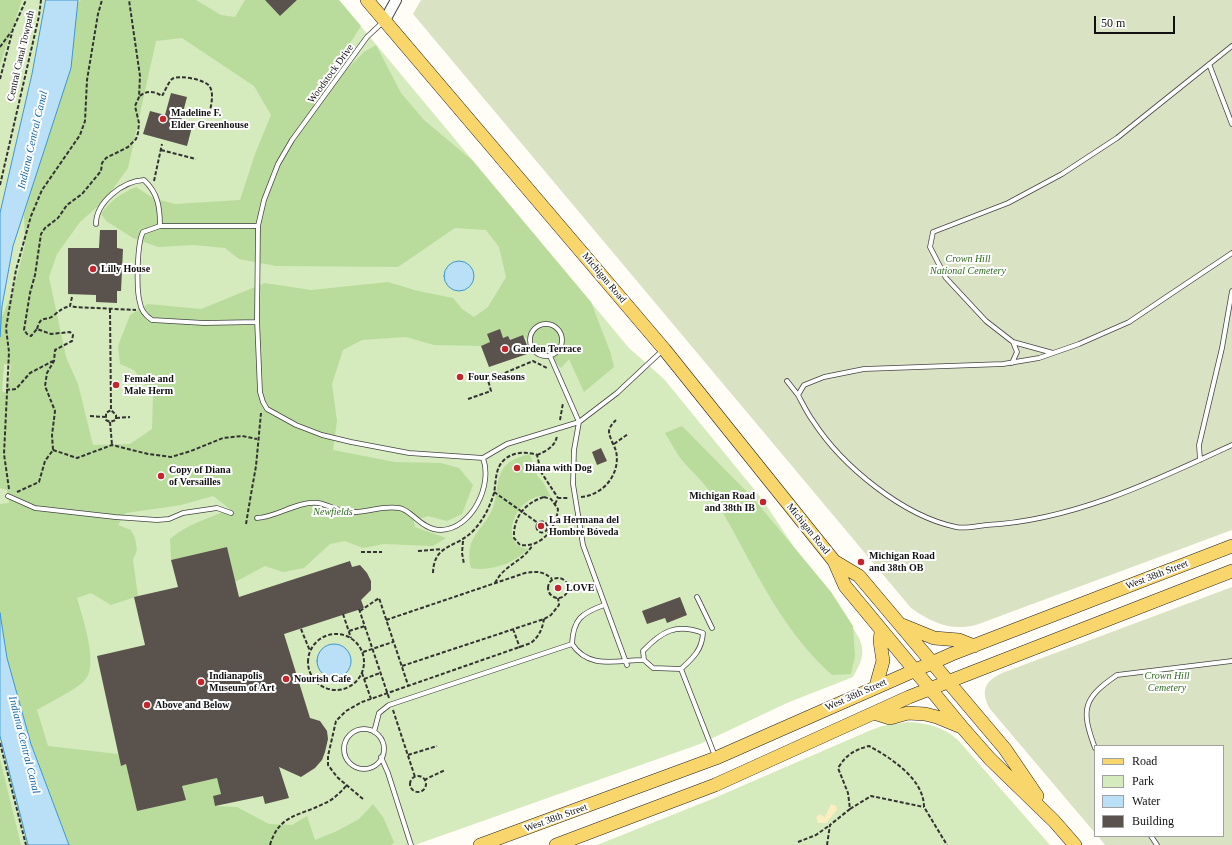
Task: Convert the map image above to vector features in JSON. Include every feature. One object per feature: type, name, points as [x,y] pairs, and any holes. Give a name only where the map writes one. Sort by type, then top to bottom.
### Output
[{"type":"main road","name":"Michigan Road","points":[[367,0],[664,349],[834,561],[845,586],[881,632],[990,759],[1054,821]]},
{"type":"main road","name":"West 38th Street","points":[[480,845],[716,758],[931,663],[1232,546]]},
{"type":"main road","name":"Michigan Road","points":[[834,561],[859,576],[1005,749],[1054,821]]},
{"type":"main road","points":[[556,845],[701,791],[874,713],[926,685],[1232,571]]},
{"type":"main road","points":[[899,624],[934,638],[959,640],[974,646]]},
{"type":"main road","points":[[876,686],[883,661],[880,641],[881,632]]},
{"type":"main road","points":[[874,713],[890,718],[908,713],[925,714],[961,726]]},
{"type":"main road","points":[[1054,821],[1075,845]]},
{"type":"street","points":[[385,20],[396,0]]},
{"type":"lane","name":"Woodstock Drive","points":[[385,20],[367,38],[292,140],[278,164],[264,200],[258,226],[257,322],[260,392],[267,409],[296,425],[322,435],[409,453],[482,458]]},
{"type":"lane","points":[[1053,353],[1013,342],[986,321],[946,278],[930,247],[933,232],[1008,203],[1062,174],[1117,138],[1232,46]]},
{"type":"lane","points":[[1209,64],[1232,124]]},
{"type":"lane","points":[[96,224],[99,209],[121,187],[130,182],[144,180],[152,188],[159,206],[160,226]]},
{"type":"lane","points":[[257,322],[160,322],[152,320],[142,310],[139,296],[140,237],[143,232],[160,226],[258,226]]},
{"type":"lane","points":[[798,395],[804,385],[824,377],[864,369],[1012,363],[1039,358],[1129,322],[1232,253]]},
{"type":"lane","points":[[1200,460],[1199,446],[1222,348],[1232,291]]},
{"type":"lane","points":[[542,325],[554,327],[561,335],[562,341],[559,350],[550,356],[540,355],[535,352],[530,342],[533,332],[542,325]]},
{"type":"lane","points":[[1012,363],[1017,352],[1013,342]]},
{"type":"lane","points":[[257,518],[264,518],[301,504],[318,503],[350,512],[386,506],[402,508],[418,522],[428,527],[440,530],[453,527],[468,516],[481,496],[486,480],[485,465],[482,458],[507,444],[579,422],[617,393],[664,349]]},
{"type":"lane","points":[[550,356],[579,422],[574,450],[573,484],[583,545],[627,665]]},
{"type":"lane","points":[[787,381],[798,395],[813,422],[847,462],[882,493],[918,514],[957,527],[1008,524],[1074,510],[1135,488],[1232,445]]},
{"type":"lane","points":[[8,496],[35,508],[115,517],[157,520],[169,519],[183,513],[217,508],[231,513]]},
{"type":"lane","points":[[697,597],[712,628]]},
{"type":"lane","points":[[572,644],[576,622],[588,612],[604,605]]},
{"type":"lane","points":[[572,644],[583,656],[594,662],[644,660],[653,668],[681,669],[693,658],[702,644],[702,633],[689,628],[668,630],[654,639],[643,651],[644,660]]},
{"type":"lane","points":[[374,732],[379,713],[391,704],[572,644]]},
{"type":"lane","points":[[1094,745],[1087,726],[1088,702],[1102,686],[1116,676],[1232,661]]},
{"type":"lane","points":[[681,669],[716,758]]},
{"type":"lane","points":[[381,758],[371,767],[362,768],[350,763],[344,751],[345,741],[354,731],[362,729],[374,732],[379,736],[383,744],[381,758],[388,773],[411,845]]},
{"type":"path","points":[[0,79],[13,30],[26,0]]},
{"type":"path","name":"Central Canal Towpath","points":[[0,185],[39,16],[41,0]]},
{"type":"path","points":[[37,329],[51,334],[70,332],[73,335],[72,341],[55,350],[54,361],[47,373],[45,386],[55,411],[52,435],[53,450],[45,461],[39,482],[8,496],[9,484],[4,465],[6,390],[9,352],[6,337],[7,318],[16,270],[33,212],[42,190],[80,135],[86,121],[87,80],[98,14],[102,0]]},
{"type":"path","points":[[129,0],[140,76],[139,97]]},
{"type":"path","points":[[0,47],[13,30]]},
{"type":"path","points":[[142,310],[80,308],[70,306],[59,309],[52,317],[43,318],[31,336],[27,334],[24,330],[30,292],[36,275],[41,234],[44,228],[58,218],[67,205],[82,194],[102,171],[102,162],[106,158],[128,147],[136,139],[139,123],[135,106],[139,97],[144,92],[151,91],[162,96],[172,79],[181,76],[205,82],[210,86],[212,94],[210,112]]},
{"type":"path","points":[[152,188],[162,150],[162,144]]},
{"type":"path","points":[[162,150],[196,159]]},
{"type":"path","points":[[70,306],[72,298]]},
{"type":"path","points":[[110,309],[111,410],[116,415],[116,418]]},
{"type":"path","points":[[6,390],[16,389],[30,373],[54,361]]},
{"type":"path","points":[[468,399],[492,391],[488,380],[533,361],[548,369]]},
{"type":"path","points":[[418,551],[442,549],[463,540],[484,517],[494,492],[495,483],[503,461],[511,456],[523,452],[537,455],[548,450],[554,444],[563,400]]},
{"type":"path","points":[[105,417],[106,413],[111,410]]},
{"type":"path","points":[[246,524],[258,450],[257,439],[261,411]]},
{"type":"path","points":[[90,416],[105,417],[106,420],[110,422],[112,445]]},
{"type":"path","points":[[110,422],[116,420],[116,418],[130,417]]},
{"type":"path","points":[[558,498],[593,494],[601,490],[611,479],[617,463],[614,444],[609,433],[610,427],[616,420]]},
{"type":"path","points":[[614,444],[628,434]]},
{"type":"path","points":[[53,450],[77,458],[112,445],[148,454],[171,457],[191,451],[223,438],[242,436],[257,439]]},
{"type":"path","points":[[537,455],[542,472],[558,498]]},
{"type":"path","points":[[494,492],[538,523],[544,522],[548,526],[548,530]]},
{"type":"path","points":[[495,583],[499,574],[525,554],[532,546],[539,542],[554,524],[557,514],[555,504],[551,499],[544,497],[528,504],[514,525],[514,538],[520,545],[532,546]]},
{"type":"path","points":[[555,504],[558,498]]},
{"type":"path","points":[[538,523],[537,528],[539,531],[542,532],[548,530]]},
{"type":"path","points":[[463,540],[462,553],[464,564]]},
{"type":"path","points":[[433,573],[433,563],[442,549]]},
{"type":"path","points":[[361,552],[382,552]]},
{"type":"path","points":[[386,620],[495,583],[536,571],[546,574],[552,580]]},
{"type":"path","points":[[560,578],[568,585],[567,593],[558,598],[552,596],[549,592],[548,586],[552,580],[560,578]]},
{"type":"path","points":[[408,685],[379,598],[360,610],[415,777]]},
{"type":"path","points":[[402,666],[544,619],[551,615],[559,605],[558,598]]},
{"type":"path","points":[[343,614],[351,638]]},
{"type":"path","points":[[349,631],[365,626]]},
{"type":"path","points":[[300,628],[310,651]]},
{"type":"path","points":[[513,629],[520,648]]},
{"type":"path","points":[[338,634],[351,638],[363,652],[364,661],[362,673],[357,681],[350,687],[341,690],[327,689],[318,685],[310,674],[307,660],[314,644],[325,636],[338,634]]},
{"type":"path","points":[[363,652],[393,642]]},
{"type":"path","points":[[362,673],[371,699]]},
{"type":"path","points":[[364,679],[380,673]]},
{"type":"path","points":[[0,743],[26,845]]},
{"type":"path","points":[[408,754],[437,746]]},
{"type":"path","points":[[850,809],[848,793],[838,768],[844,758],[855,750],[869,746],[898,764],[911,776],[924,800],[924,807],[947,845]]},
{"type":"path","points":[[424,780],[445,770]]},
{"type":"path","points":[[415,777],[419,777],[424,780]]},
{"type":"path","points":[[415,777],[410,783],[412,790],[416,792],[423,791],[425,788],[424,780]]},
{"type":"path","points":[[270,845],[277,830],[292,816],[325,804],[340,793],[347,785]]},
{"type":"path","points":[[798,842],[816,835],[850,809],[871,796],[924,807]]},
{"type":"path","points":[[827,845],[830,825]]},
{"type":"green space","name":"Newfields","points":[[0,0],[339,0],[629,348],[664,379],[762,499],[794,547],[831,592],[859,638],[862,648],[862,658],[853,677],[787,703],[700,744],[415,845],[0,845]]},
{"type":"green space","points":[[0,0],[22,0],[0,65]]},
{"type":"green space","points":[[81,0],[196,0],[221,15],[235,17],[245,0],[271,0],[268,3],[280,16],[297,0],[339,0],[361,26],[340,59],[348,68],[364,52],[376,45],[401,93],[424,120],[472,160],[591,302],[611,354],[614,367],[584,392],[569,359],[561,368],[523,335],[510,340],[508,336],[503,338],[488,334],[490,342],[481,346],[434,345],[406,337],[362,340],[343,350],[332,384],[337,421],[333,450],[395,462],[441,463],[459,468],[473,485],[462,514],[447,521],[428,516],[414,521],[415,527],[446,538],[433,546],[384,544],[363,548],[345,541],[330,544],[304,568],[283,572],[265,566],[235,582],[227,547],[171,560],[170,539],[191,525],[230,509],[213,496],[181,505],[126,513],[118,525],[131,530],[135,538],[137,550],[133,560],[138,596],[111,605],[91,593],[77,598],[86,628],[90,653],[90,665],[88,674],[80,685],[37,710],[48,746],[118,754],[121,766],[126,764],[137,811],[185,800],[182,786],[217,778],[221,794],[213,796],[215,806],[237,807],[269,824],[292,825],[307,816],[315,840],[337,831],[359,819],[373,804],[383,817],[394,842],[391,845],[69,845],[31,744],[7,657],[0,613],[0,504],[9,503],[7,490],[0,488],[1,319],[13,291],[25,245],[24,215],[71,68],[77,4]],"holes":[[[182,38],[254,86],[271,115],[255,154],[240,200],[175,204],[153,198],[136,187],[121,195],[108,205],[101,214],[106,221],[133,238],[158,247],[194,245],[225,248],[239,259],[276,266],[398,267],[455,228],[486,230],[499,247],[506,277],[488,307],[474,317],[462,309],[453,298],[418,291],[388,282],[311,290],[265,283],[201,309],[148,304],[130,315],[118,346],[120,364],[134,370],[153,396],[152,429],[130,444],[93,445],[78,384],[66,357],[49,277],[57,254],[80,222],[105,200],[128,168],[156,41]],[[4,364],[11,365],[7,393],[2,391]]]},
{"type":"green space","name":"Crown Hill National Cemetery","points":[[421,0],[1232,0],[1232,530],[976,625],[967,627],[950,626],[934,622],[926,618],[911,608],[413,14]]},
{"type":"green space","points":[[682,426],[753,498],[831,592],[853,626],[855,656],[851,674],[832,675],[795,635],[780,613],[713,496],[702,481],[681,459],[665,433]]},
{"type":"green space","points":[[530,454],[537,475],[543,482],[551,497],[539,497],[528,501],[514,518],[512,529],[513,538],[518,546],[528,549],[523,554],[502,565],[486,569],[471,568],[469,558],[471,543],[492,510],[500,474],[506,466],[518,457]]},
{"type":"green space","name":"Crown Hill Cemetery","points":[[1232,587],[1232,845],[1105,845],[1099,837],[1224,837],[1224,745],[1094,745],[1094,832],[990,709],[985,697],[987,684],[1002,673]]},
{"type":"green space","points":[[908,722],[935,726],[958,740],[1050,845],[597,845],[712,799],[871,730],[882,726]]},
{"type":"green space","points":[[0,759],[21,845],[0,845]]},
{"type":"sand","points":[[831,804],[836,806],[837,810],[826,823],[818,823],[816,817],[820,814],[825,817]]},
{"type":"water","name":"Indiana Central Canal","points":[[46,0],[78,0],[71,68],[13,246],[2,306],[0,337],[0,213],[32,74]]},
{"type":"water","points":[[459,261],[470,265],[474,276],[470,287],[459,291],[448,287],[444,276],[448,265]]},
{"type":"water","name":"Indiana Central Canal","points":[[0,613],[7,658],[31,744],[69,845],[28,845],[0,736]]},
{"type":"water","points":[[331,644],[337,644],[341,645],[348,651],[351,661],[350,668],[344,675],[337,678],[331,678],[327,677],[320,671],[317,664],[317,658],[318,654],[324,647]]},
{"type":"building","points":[[265,0],[297,0],[280,16]]},
{"type":"building","name":"Madeline F. Elder Greenhouse","points":[[171,93],[187,97],[181,120],[193,123],[187,146],[143,134],[150,111],[165,115]]},
{"type":"building","name":"Lilly House","points":[[100,230],[117,230],[117,248],[123,249],[121,291],[117,291],[117,303],[96,302],[96,295],[68,294],[68,248],[99,248]]},
{"type":"building","name":"Garden Terrace","points":[[500,329],[503,338],[508,336],[510,340],[523,335],[530,353],[489,367],[481,346],[490,342],[487,334]]},
{"type":"building","points":[[601,448],[607,461],[597,465],[592,452]]},
{"type":"building","name":"Indianapolis Museum of Art","points":[[227,547],[239,597],[350,561],[352,567],[360,565],[367,573],[371,581],[371,590],[361,600],[364,608],[284,634],[310,718],[320,721],[327,731],[328,739],[325,752],[322,760],[315,768],[301,777],[279,767],[289,798],[265,804],[263,796],[215,806],[213,796],[221,794],[217,778],[182,786],[186,800],[137,811],[126,764],[121,766],[97,656],[145,645],[134,597],[178,587],[171,560]]},
{"type":"building","points":[[680,597],[687,615],[667,623],[665,618],[647,624],[642,611]]},
{"type":"place","name":"Madeline F. Elder Greenhouse","points":[[163,119]]},
{"type":"place","name":"Lilly House","points":[[93,269]]},
{"type":"place","name":"Garden Terrace","points":[[505,349]]},
{"type":"place","name":"Four Seasons","points":[[460,377]]},
{"type":"place","name":"Female and Male Herm","points":[[116,385]]},
{"type":"place","name":"Diana with Dog","points":[[517,468]]},
{"type":"place","name":"Copy of Diana of Versailles","points":[[161,476]]},
{"type":"place","name":"Michigan Road and 38th IB","points":[[763,502]]},
{"type":"place","name":"La Hermana del Hombre Bóveda","points":[[541,526]]},
{"type":"place","name":"Michigan Road and 38th OB","points":[[861,562]]},
{"type":"place","name":"LOVE","points":[[558,588]]},
{"type":"place","name":"Nourish Cafe","points":[[286,679]]},
{"type":"place","name":"Indianapolis Museum of Art","points":[[201,682]]},
{"type":"place","name":"Above and Below","points":[[147,705]]}]
